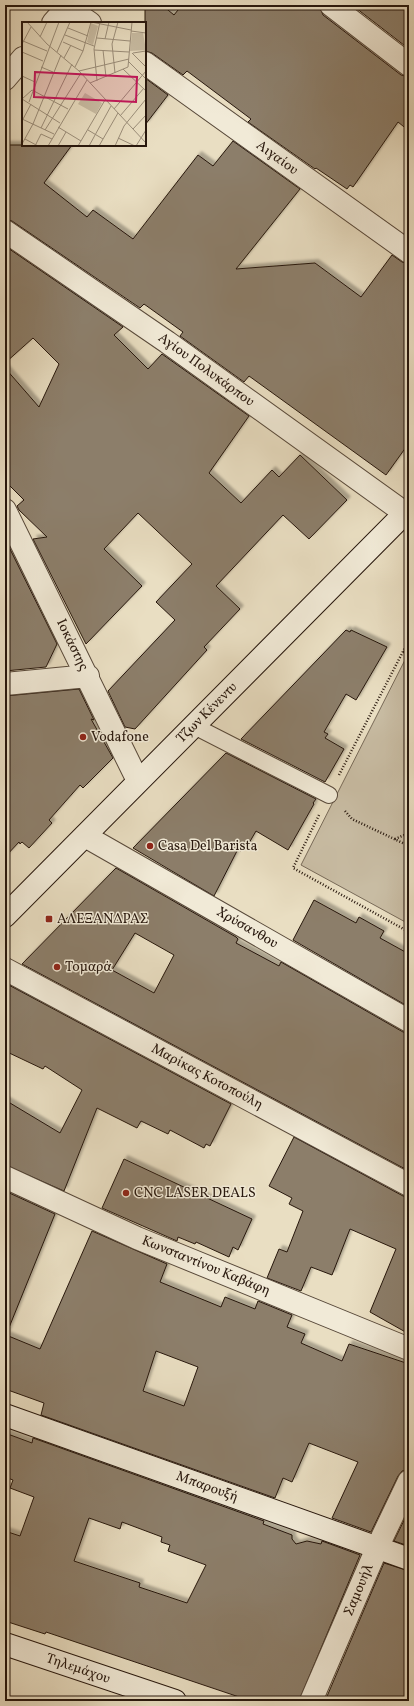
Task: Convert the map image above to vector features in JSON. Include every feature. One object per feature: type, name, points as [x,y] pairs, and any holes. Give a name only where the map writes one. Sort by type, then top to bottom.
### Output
[{"type":"street","points":[[332,5],[409,65]]},
{"type":"street","points":[[54,22],[67,6],[89,22]]},
{"type":"street","points":[[5,79],[22,59]]},
{"type":"street","name":"Αιγαίου","points":[[146,64],[409,252]]},
{"type":"street","name":"Αγίου Πολυκάρπου","points":[[5,231],[167,342],[408,513]]},
{"type":"street","name":"Ιοκάστης","points":[[5,510],[10,529],[88,676],[138,781]]},
{"type":"street","name":"Τζων Κένεντυ","points":[[5,916],[86,836],[138,781],[408,513]]},
{"type":"street","points":[[5,684],[88,676]]},
{"type":"street","name":"Χρύσανθου","points":[[86,836],[409,1021]]},
{"type":"street","name":"Μαρίκας Κοτοπούλη","points":[[5,969],[409,1185]]},
{"type":"street","name":"Κωνσταντίνου Καβάφη","points":[[5,1178],[137,1238],[409,1349]]},
{"type":"street","name":"Μπαρουξή","points":[[5,1415],[409,1559]]},
{"type":"street","name":"Σαμουήλ","points":[[311,1701],[377,1548],[409,1481]]},
{"type":"street","name":"Τηλεμάχου","points":[[5,1644],[162,1699]]},
{"type":"lane","points":[[194,726],[329,795]]},
{"type":"path","points":[[403,652],[409,652]]},
{"type":"path","points":[[329,795],[352,819],[409,846]]},
{"type":"path","points":[[395,839],[409,834]]},
{"type":"shaded area","points":[[409,652],[409,924],[301,865]]},
{"type":"building","points":[[145,5],[162,5],[174,15],[182,5],[319,5],[323,15],[401,75],[409,77],[405,84],[409,88],[409,131],[398,122],[353,187],[350,185],[347,189],[316,168],[315,169],[248,122],[251,119],[187,71],[183,75],[152,53],[146,51]]},
{"type":"building","points":[[352,5],[409,5],[409,49]]},
{"type":"building","points":[[146,79],[168,95],[146,124]]},
{"type":"building","points":[[233,141],[300,189],[236,269],[315,263],[361,297],[392,255],[402,262],[409,264],[409,443],[386,475],[249,376],[244,382],[180,336],[183,332],[144,304],[140,308],[12,221],[5,219],[5,145],[71,146],[44,183],[87,217],[93,210],[133,239],[198,155],[213,166]]},
{"type":"building","points":[[5,246],[123,327],[114,335],[148,369],[162,354],[249,416],[209,473],[241,503],[272,470],[279,477],[300,455],[347,500],[309,539],[283,515],[216,586],[240,609],[204,647],[207,650],[135,729],[125,727],[108,691],[175,620],[156,602],[192,564],[138,513],[104,549],[142,586],[86,644],[33,539],[47,537],[19,510],[17,506],[24,500],[5,481],[5,368],[39,407],[59,364],[33,338],[5,363]]},
{"type":"building","points":[[7,543],[57,644],[46,667],[5,671],[5,544]]},
{"type":"building","points":[[346,630],[350,632],[351,630],[387,647],[356,700],[346,694],[324,732],[328,734],[325,738],[344,749],[325,782],[241,739]]},
{"type":"building","points":[[79,689],[94,720],[91,719],[113,758],[83,788],[80,785],[49,820],[52,823],[29,848],[22,842],[20,844],[19,842],[5,857],[5,696]]},
{"type":"building","points":[[226,753],[316,799],[288,850],[256,831],[245,850],[243,848],[241,851],[238,849],[214,896],[133,848]]},
{"type":"building","points":[[116,868],[236,937],[238,939],[236,943],[279,966],[281,962],[403,1032],[409,1033],[409,1171],[22,964]],"holes":[[[135,933],[174,955],[154,993],[112,970]]]},
{"type":"building","points":[[314,900],[356,923],[359,917],[384,931],[380,938],[409,954],[409,1007],[293,940]]},
{"type":"building","points":[[5,983],[231,1104],[210,1146],[206,1144],[204,1148],[170,1130],[168,1134],[141,1121],[137,1128],[97,1108],[64,1191],[5,1165],[5,1100],[60,1133],[82,1090],[45,1066],[43,1069],[5,1051]]},
{"type":"building","points":[[294,1137],[403,1196],[409,1197],[409,1334],[370,1312],[396,1249],[350,1229],[332,1275],[311,1267],[301,1291],[267,1278],[279,1249],[287,1252],[303,1211],[289,1204],[292,1198],[269,1186]]},
{"type":"building","points":[[124,1159],[252,1219],[238,1250],[233,1247],[229,1257],[196,1242],[195,1244],[178,1237],[177,1241],[102,1208]]},
{"type":"building","points":[[5,1191],[55,1214],[6,1335],[40,1349],[92,1231],[167,1264],[160,1282],[221,1307],[225,1297],[255,1309],[258,1301],[292,1315],[287,1327],[305,1334],[301,1343],[342,1361],[349,1344],[409,1364],[409,1469],[402,1471],[398,1476],[371,1532],[332,1518],[358,1462],[309,1443],[292,1482],[283,1478],[275,1498],[41,1415],[44,1403],[5,1389]],"holes":[[[156,1351],[198,1367],[184,1406],[143,1391]]]},
{"type":"building","points":[[5,1433],[32,1443],[33,1438],[264,1521],[263,1524],[292,1535],[292,1539],[296,1544],[307,1541],[321,1544],[322,1541],[360,1555],[299,1701],[251,1701],[46,1632],[45,1634],[5,1621],[5,1531],[20,1536],[34,1497],[10,1488],[13,1480],[5,1477]],"holes":[[[89,1518],[120,1529],[122,1522],[162,1537],[161,1542],[170,1545],[168,1551],[206,1565],[187,1603],[139,1587],[140,1583],[74,1561]]]},
{"type":"building","points":[[409,1510],[409,1546],[394,1541]]},
{"type":"building","points":[[384,1563],[409,1571],[409,1701],[325,1701]]},
{"type":"place","name":"Vodafone","points":[[83,737]]},
{"type":"place","name":"Casa Del Barista","points":[[150,846]]},
{"type":"place","name":"ΑΛΕΞΑΝΔΡΑΣ","points":[[49,919]]},
{"type":"place","name":"Τομαρά","points":[[57,967]]},
{"type":"place","name":"CNC LASER DEALS","points":[[126,1193]]}]
